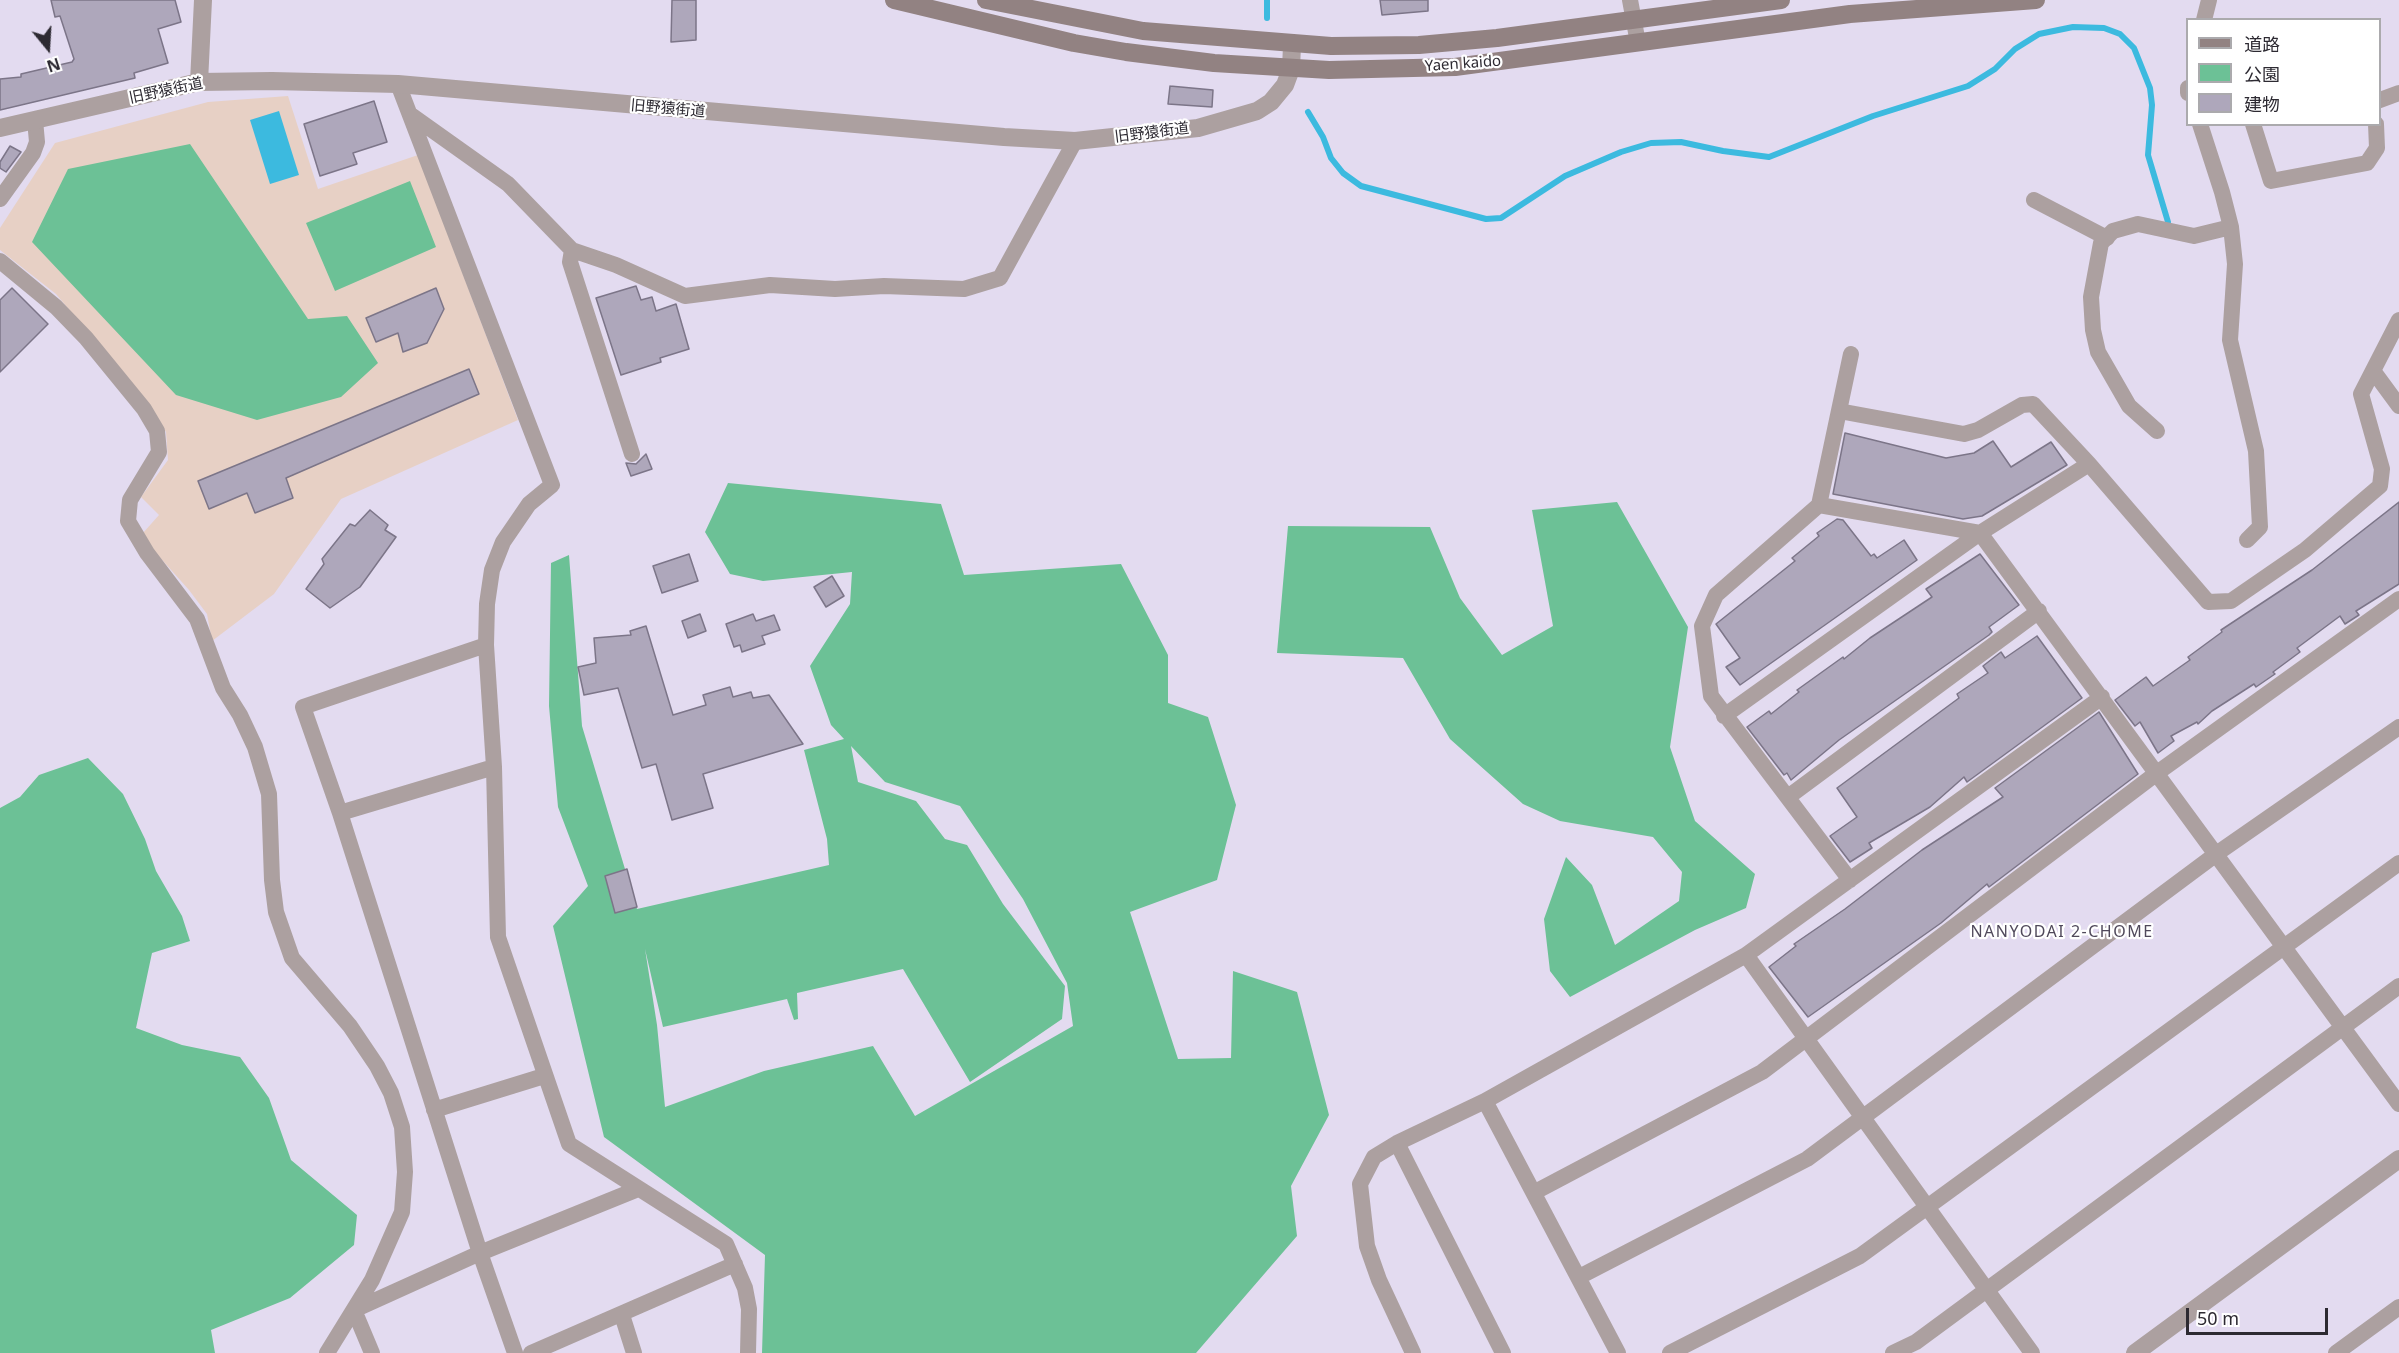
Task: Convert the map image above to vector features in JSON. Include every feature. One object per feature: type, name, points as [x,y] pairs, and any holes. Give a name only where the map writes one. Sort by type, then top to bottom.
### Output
[{"type":"main road","name":"Yaen kaido","points":[[894,0],[1046,37],[1126,52],[1291,69],[1455,67],[1850,14],[2036,0]]},
{"type":"main road","name":"Yaen kaido","points":[[986,0],[1117,28],[1292,45],[1419,45],[1533,34],[1781,0]]},
{"type":"street","points":[[200,82],[203,0]]},
{"type":"street","points":[[1630,0],[1638,43]]},
{"type":"street","points":[[2205,18],[2209,0]]},
{"type":"street","name":"旧野猿街道","points":[[0,128],[200,82],[398,84],[1004,137],[1076,141],[1165,132],[1238,118],[1271,102],[1285,85],[1291,69],[1292,45]]},
{"type":"street","points":[[398,84],[552,485],[530,504],[503,542],[492,570],[486,645],[494,767],[498,937],[568,1144],[726,1244],[745,1288],[749,1309],[748,1353]]},
{"type":"street","points":[[2381,99],[2399,93]]},
{"type":"street","points":[[411,115],[508,184],[572,250],[616,265],[685,296],[770,285],[835,290],[884,286],[964,289],[1000,278],[1076,141]]},
{"type":"street","points":[[0,200],[33,153],[37,142],[35,120]]},
{"type":"street","points":[[2201,126],[2231,227],[2235,264],[2230,340],[2256,451],[2259,494],[2260,526],[2247,540]]},
{"type":"street","points":[[2254,126],[2271,181],[2367,163],[2378,148],[2376,126]]},
{"type":"street","points":[[2034,200],[2107,238]]},
{"type":"street","points":[[2157,431],[2129,406],[2098,352],[2093,330],[2091,297],[2101,243],[2113,231],[2138,224],[2194,236],[2231,227]]},
{"type":"street","points":[[572,250],[570,262],[632,454]]},
{"type":"street","points":[[0,261],[56,307],[86,338],[144,409],[157,431],[159,452],[130,500],[128,521],[147,553],[197,619],[223,688],[240,715],[255,747],[269,794],[272,880],[276,912],[292,958],[350,1026],[391,1093],[402,1127],[405,1172],[402,1212],[376,1272],[327,1353]]},
{"type":"street","points":[[1839,411],[1964,434],[1978,430],[2022,405],[2034,404],[2208,602],[2231,601],[2305,550],[2380,486],[2382,470],[2361,394],[2399,320]]},
{"type":"street","points":[[1850,880],[1711,696],[1702,626],[1716,595],[1819,505],[1851,354]]},
{"type":"street","points":[[2374,372],[2399,406]]},
{"type":"street","points":[[1724,716],[1980,533],[2089,464]]},
{"type":"street","points":[[1819,505],[1980,533],[2399,1104]]},
{"type":"street","points":[[1536,1192],[1762,1072],[2157,773],[2399,599]]},
{"type":"street","points":[[1788,797],[2039,611]]},
{"type":"street","points":[[486,645],[303,707],[340,813],[480,1254],[515,1353]]},
{"type":"street","points":[[1413,1353],[1366,1246],[1360,1184],[1374,1157],[1397,1143],[1485,1101],[1746,955],[2102,697]]},
{"type":"street","points":[[1579,1277],[1807,1159],[2216,854],[2399,727]]},
{"type":"street","points":[[340,813],[494,767]]},
{"type":"street","points":[[1670,1353],[1860,1256],[2399,863]]},
{"type":"street","points":[[1746,955],[2032,1353]]},
{"type":"street","points":[[1893,1353],[1916,1342],[1986,1288],[2399,986]]},
{"type":"street","points":[[434,1110],[544,1076]]},
{"type":"street","points":[[1485,1101],[1536,1192],[1618,1353]]},
{"type":"street","points":[[1397,1143],[1503,1353]]},
{"type":"street","points":[[2135,1353],[2399,1159]]},
{"type":"street","points":[[354,1310],[480,1254],[638,1189]]},
{"type":"street","points":[[531,1353],[735,1264]]},
{"type":"street","points":[[2337,1353],[2399,1307]]},
{"type":"street","points":[[354,1310],[372,1353]]},
{"type":"street","points":[[622,1315],[634,1353]]},
{"type":"shaded area","points":[[288,96],[318,189],[418,155],[518,420],[341,499],[274,594],[212,641],[207,614],[155,552],[143,533],[159,515],[141,497],[168,460],[166,432],[150,407],[56,294],[0,250],[0,228],[55,143],[208,102]]},
{"type":"green space","points":[[190,144],[308,319],[347,316],[378,363],[341,397],[257,420],[176,395],[32,242],[68,169]]},
{"type":"green space","points":[[410,181],[436,247],[335,291],[306,223]]},
{"type":"green space","points":[[728,483],[941,504],[964,575],[1121,564],[1168,655],[1168,703],[1208,717],[1236,805],[1217,880],[1130,912],[1178,1059],[1231,1058],[1233,971],[1297,992],[1329,1115],[1291,1186],[1297,1236],[1196,1353],[762,1353],[765,1255],[604,1137],[553,926],[588,886],[558,807],[549,706],[551,563],[569,555],[582,726],[637,909],[829,865],[827,839],[804,750],[844,739],[831,725],[810,666],[850,604],[852,572],[763,581],[730,574],[705,532]],"holes":[[[851,746],[885,782],[960,806],[1023,899],[1067,983],[1073,1026],[915,1116],[873,1046],[764,1071],[665,1107],[657,1025],[645,949],[663,1027],[787,999],[794,1020],[798,1019],[797,993],[903,969],[970,1082],[1062,1019],[1065,986],[1003,904],[967,845],[945,839],[916,801],[858,782]]]},
{"type":"green space","points":[[1617,502],[1688,627],[1670,747],[1695,821],[1755,874],[1746,908],[1695,930],[1570,997],[1550,971],[1544,919],[1566,857],[1592,885],[1615,945],[1679,901],[1682,872],[1653,837],[1560,821],[1523,804],[1450,739],[1403,658],[1277,653],[1288,526],[1430,527],[1460,598],[1502,655],[1553,626],[1532,510]]},
{"type":"green space","points":[[88,758],[123,794],[145,839],[156,871],[182,916],[190,941],[152,953],[136,1028],[182,1045],[240,1057],[269,1098],[291,1160],[357,1215],[354,1245],[290,1298],[211,1330],[215,1353],[0,1353],[0,808],[20,797],[39,775]]},
{"type":"water","points":[[279,111],[299,175],[270,184],[250,120]]},
{"type":"building","points":[[51,0],[175,0],[181,22],[158,29],[168,63],[134,73],[135,78],[0,110],[0,79],[21,77],[21,74],[72,62],[74,59],[60,16],[55,17]]},
{"type":"building","points":[[672,0],[696,0],[696,40],[671,42]]},
{"type":"building","points":[[1380,0],[1428,0],[1428,11],[1382,15]]},
{"type":"building","points":[[1170,86],[1213,90],[1212,107],[1168,104]]},
{"type":"building","points":[[374,101],[387,142],[353,153],[357,164],[320,176],[304,124]]},
{"type":"building","points":[[10,146],[21,152],[6,172],[0,168],[0,162]]},
{"type":"building","points":[[636,286],[641,300],[652,297],[656,311],[676,304],[689,349],[660,358],[661,362],[621,375],[596,298]]},
{"type":"building","points":[[12,288],[48,324],[0,372],[0,300]]},
{"type":"building","points":[[436,288],[444,309],[427,343],[403,352],[398,333],[376,342],[366,318]]},
{"type":"building","points":[[469,369],[479,394],[286,478],[293,498],[255,513],[247,493],[209,509],[198,481]]},
{"type":"building","points":[[1845,433],[1946,458],[1974,453],[1993,441],[2011,467],[2051,442],[2067,465],[1982,516],[1963,519],[1833,494]]},
{"type":"building","points":[[646,454],[652,469],[631,476],[626,463],[636,464]]},
{"type":"building","points":[[2399,502],[2399,584],[2356,611],[2359,615],[2345,624],[2340,616],[2297,648],[2300,652],[2273,672],[2275,674],[2256,687],[2254,684],[2212,711],[2198,724],[2197,722],[2171,736],[2174,741],[2158,753],[2140,722],[2135,726],[2115,700],[2146,677],[2153,686],[2190,660],[2188,657],[2222,632],[2221,630],[2312,570]]},
{"type":"building","points":[[370,510],[388,525],[385,530],[396,537],[360,587],[330,608],[306,589],[324,564],[322,559],[350,524],[355,526]]},
{"type":"building","points":[[1837,519],[1843,520],[1871,556],[1874,554],[1877,558],[1904,540],[1917,560],[1740,685],[1726,667],[1740,658],[1716,624],[1795,561],[1792,558],[1819,536],[1817,533]]},
{"type":"building","points":[[689,554],[698,581],[662,593],[653,566]]},
{"type":"building","points":[[1980,554],[2019,605],[1989,627],[1992,632],[1989,635],[1839,740],[1791,780],[1787,773],[1784,775],[1747,727],[1769,711],[1771,714],[1799,692],[1797,690],[1932,597],[1926,589]]},
{"type":"building","points":[[832,576],[844,596],[826,607],[814,587]]},
{"type":"building","points":[[700,614],[706,631],[688,638],[682,621]]},
{"type":"building","points":[[753,614],[756,621],[774,615],[780,630],[762,636],[765,644],[742,652],[740,645],[734,647],[726,624]]},
{"type":"building","points":[[646,626],[673,715],[706,705],[703,695],[730,687],[733,697],[751,692],[753,698],[769,695],[803,744],[703,774],[713,808],[672,820],[656,764],[642,768],[618,688],[584,695],[578,667],[596,663],[594,638],[631,635],[630,631]]},
{"type":"building","points":[[2037,636],[2082,698],[1967,782],[1964,777],[1930,807],[1869,843],[1872,848],[1850,862],[1830,836],[1857,817],[1837,788],[1959,698],[1957,694],[1988,673],[1983,666],[2001,652],[2005,658]]},
{"type":"building","points":[[2099,712],[2138,774],[1989,887],[1987,884],[1941,923],[1808,1017],[1769,967],[1796,946],[1794,944],[1845,909],[1922,850],[2003,797],[1995,788]]},
{"type":"building","points":[[627,869],[637,907],[615,913],[605,876]]},
{"type":"waterway","points":[[1267,0],[1267,18]]},
{"type":"waterway","points":[[1308,112],[1323,137],[1331,158],[1343,173],[1361,186],[1486,219],[1501,218],[1565,176],[1621,152],[1651,143],[1681,142],[1723,151],[1769,157],[1873,116],[1968,86],[1995,69],[2015,49],[2039,34],[2073,27],[2104,28],[2120,34],[2134,48],[2150,88],[2152,105],[2148,155],[2168,222]]},
{"type":"district","name":"NANYODAI 2-CHOME","points":[[2062,932]]}]
